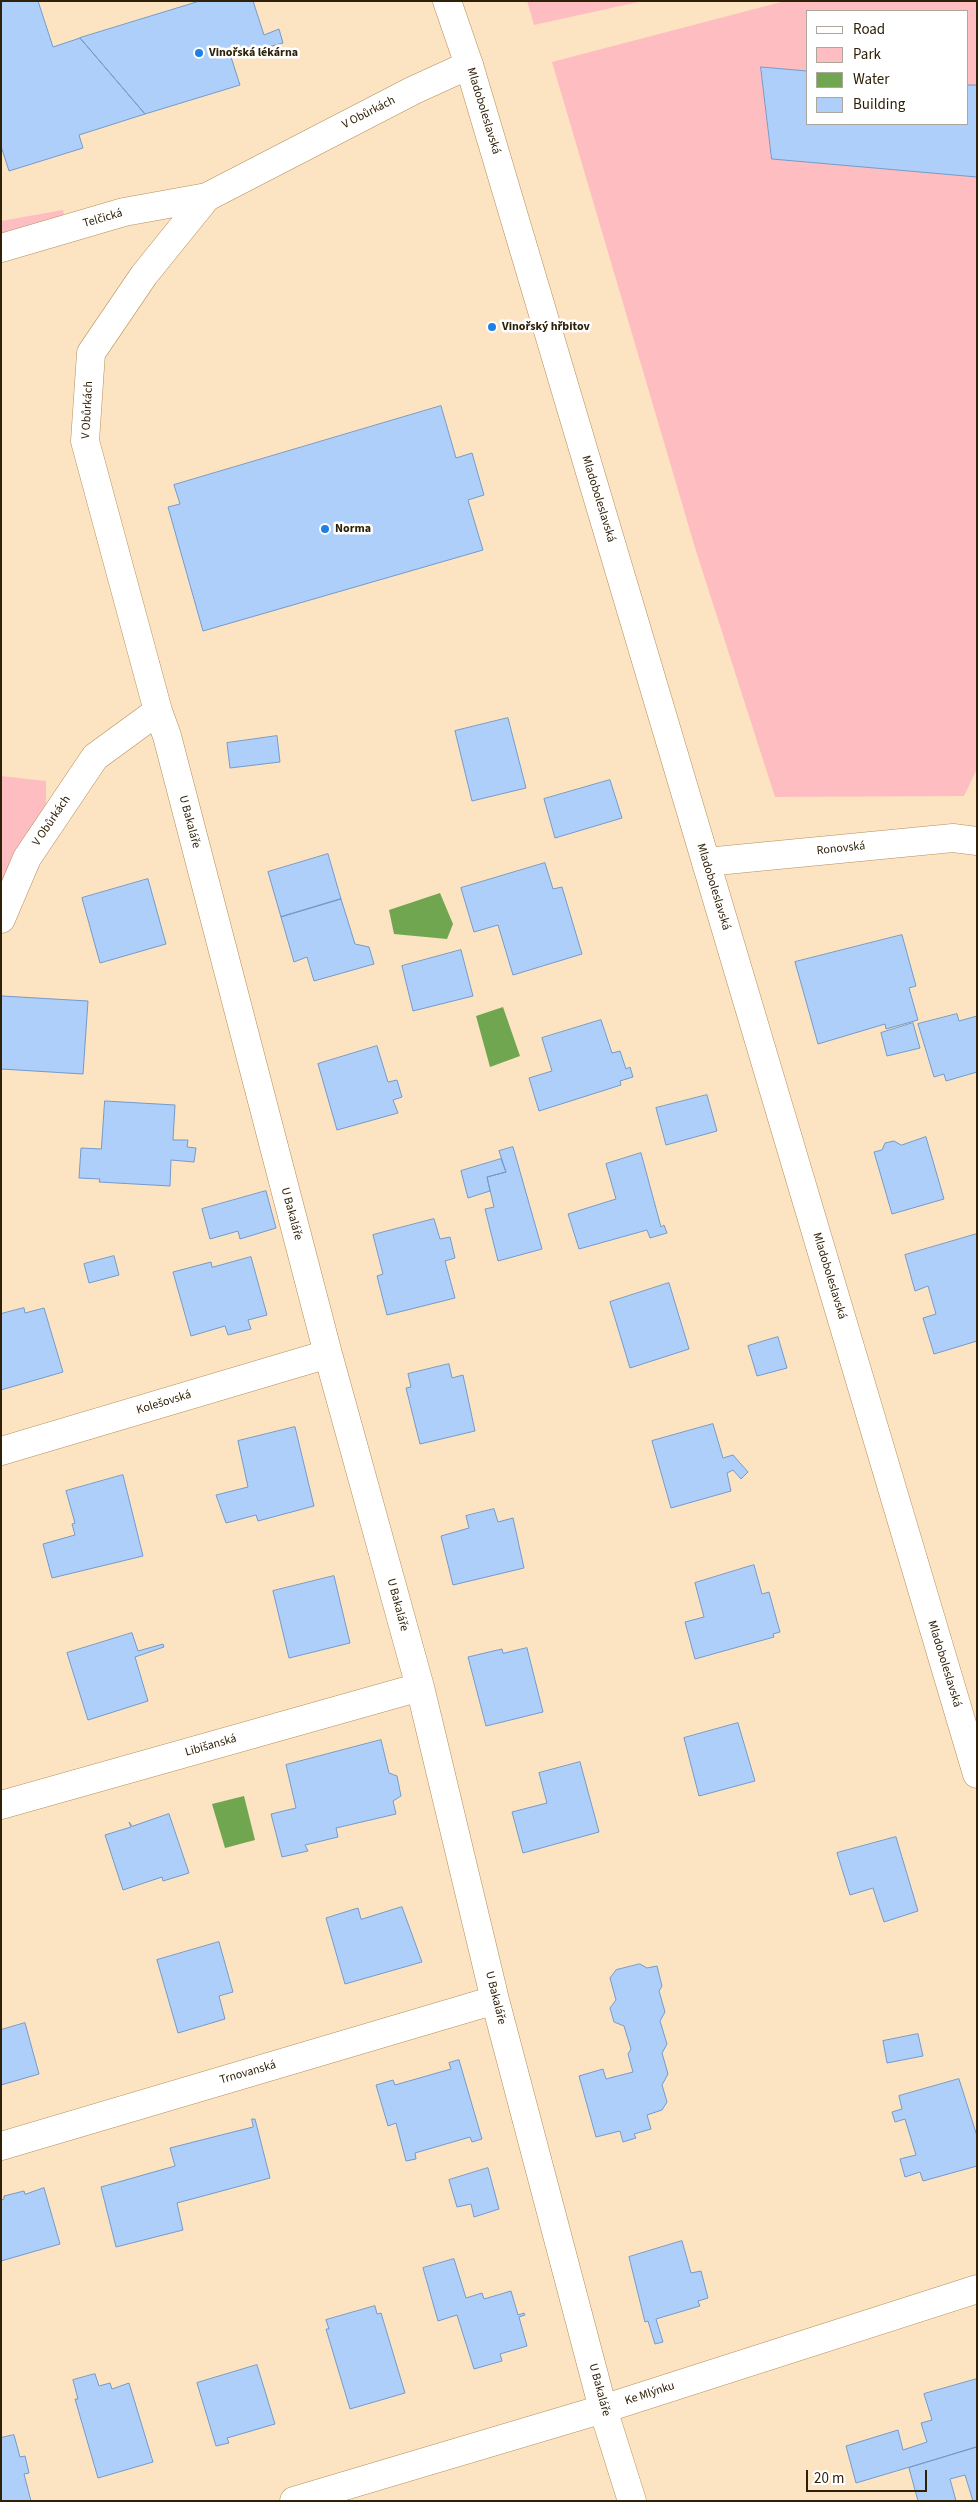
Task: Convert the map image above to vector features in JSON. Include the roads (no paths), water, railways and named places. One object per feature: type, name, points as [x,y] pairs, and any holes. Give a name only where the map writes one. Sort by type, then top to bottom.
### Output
[{"type":"street","name":"Mladoboleslavská","points":[[447,1],[469,66],[977,1774]]},
{"type":"street","name":"V Obůrkách","points":[[1,919],[27,858],[95,758],[158,711],[85,441],[91,353],[144,276],[207,197],[414,90],[469,66]]},
{"type":"street","name":"Telčická","points":[[1,248],[124,212],[207,197]]},
{"type":"street","name":"U Bakaláře","points":[[158,711],[170,746],[328,1354],[420,1687],[495,2000],[603,2409],[632,2501]]},
{"type":"street","name":"Ronovská","points":[[706,862],[953,838],[977,841]]},
{"type":"street","name":"Kolešovská","points":[[1,1451],[328,1354]]},
{"type":"street","name":"Libišanská","points":[[1,1805],[420,1687]]},
{"type":"street","name":"Trnovanská","points":[[1,2146],[495,2000]]},
{"type":"street","name":"Ke Mlýnku","points":[[294,2501],[603,2409],[977,2289]]},
{"type":"water","points":[[440,893],[453,924],[447,939],[394,934],[389,910]]},
{"type":"water","points":[[503,1007],[520,1056],[490,1067],[476,1016]]},
{"type":"water","points":[[244,1796],[255,1840],[225,1848],[212,1804]]},
{"type":"place","name":"Vinořská lékárna","points":[[199,53]]},
{"type":"place","name":"Vinořský hřbitov","points":[[492,327]]},
{"type":"place","name":"Norma","points":[[325,529]]}]
